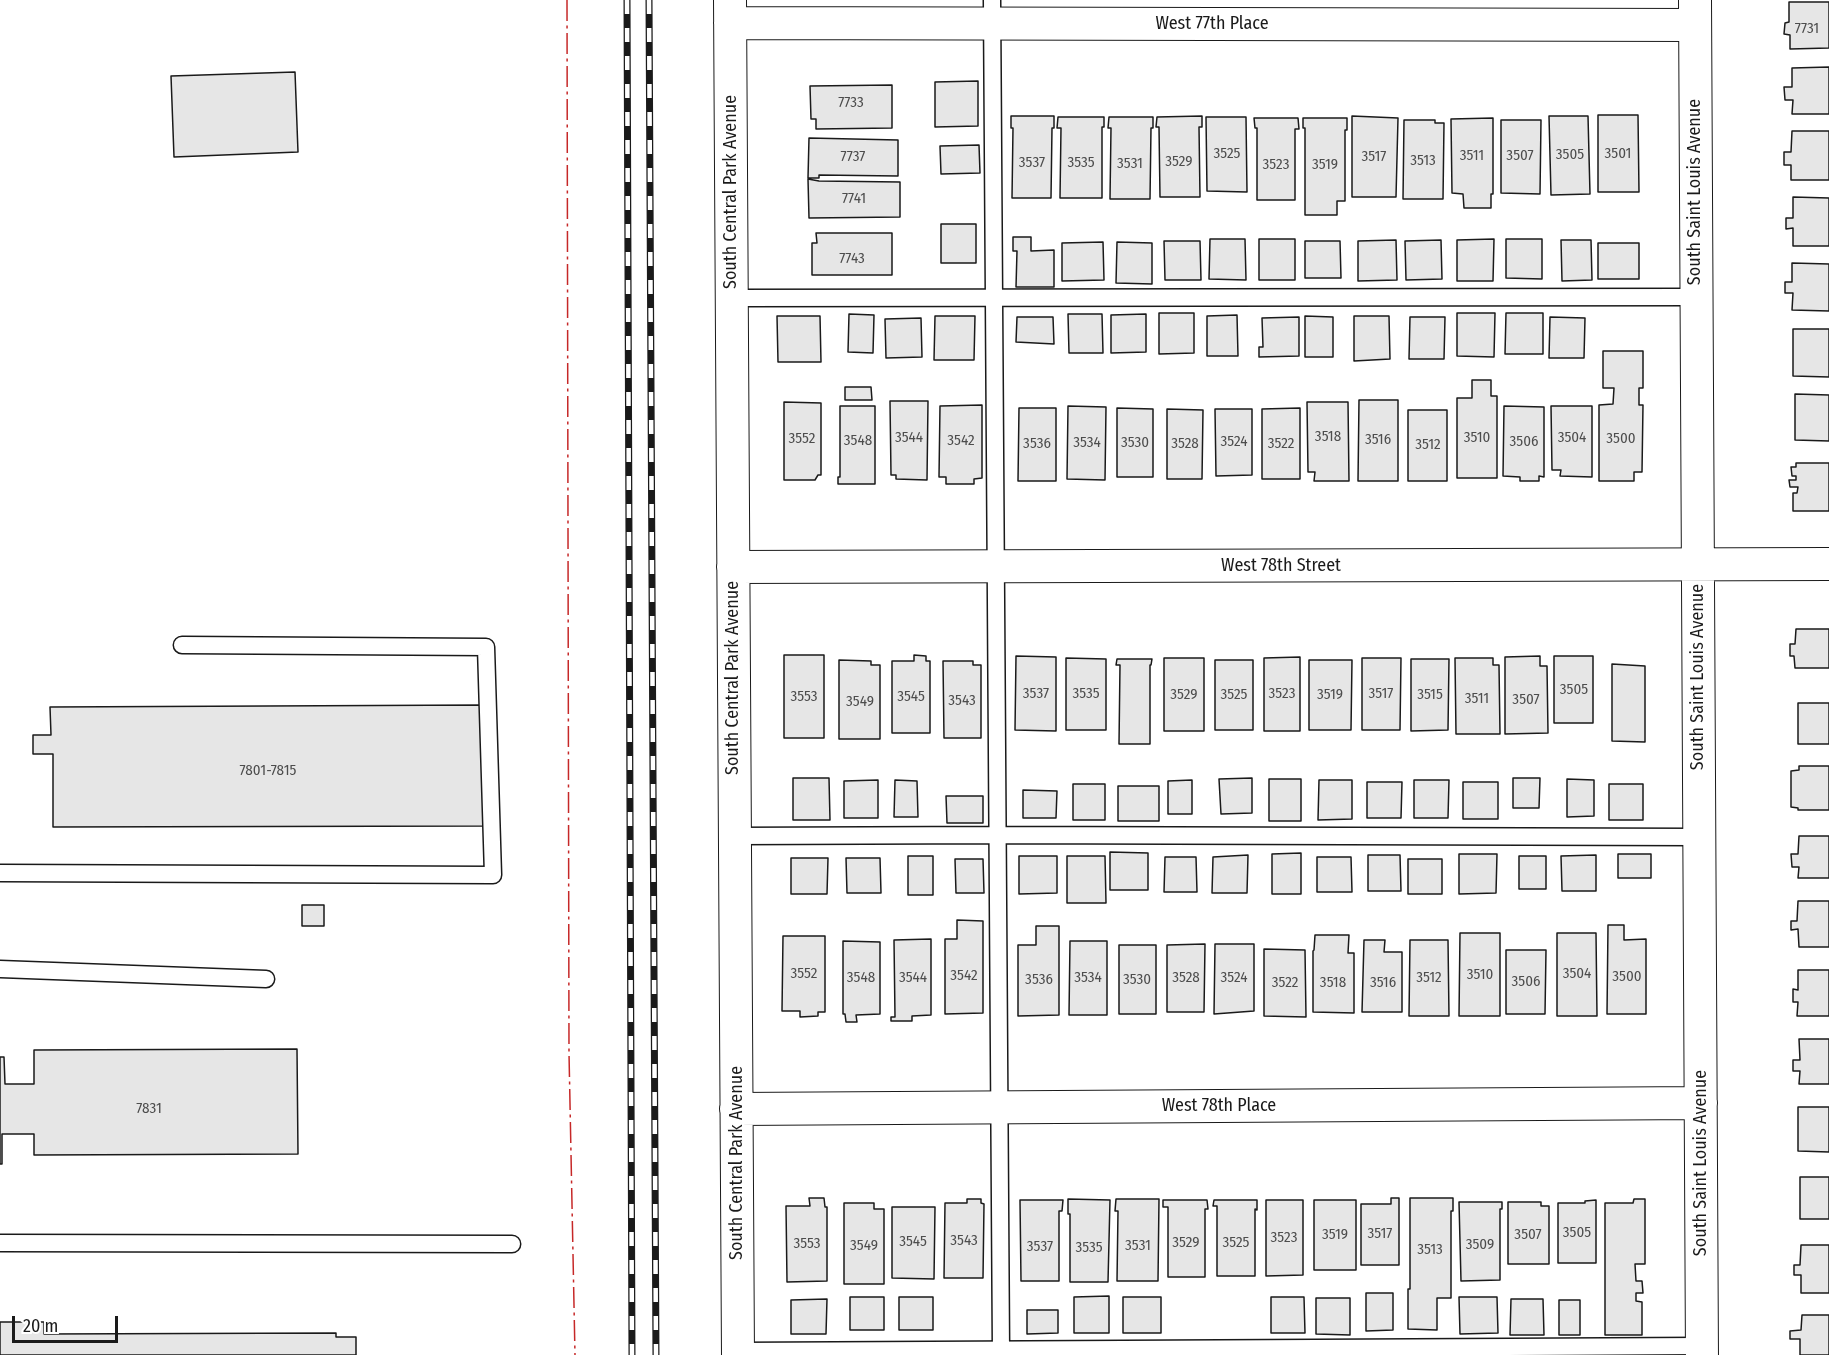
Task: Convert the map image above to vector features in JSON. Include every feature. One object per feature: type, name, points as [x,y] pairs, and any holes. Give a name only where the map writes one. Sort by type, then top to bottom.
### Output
[{"type":"street","name":"West 77th Place","points":[[730,12],[1695,12]]},
{"type":"street","name":"South Central Park Avenue","points":[[730,12],[738,1353]]},
{"type":"street","name":"South Saint Louis Avenue","points":[[1695,12],[1702,1350]]},
{"type":"street","name":"West 78th Street","points":[[733,567],[1829,564]]},
{"type":"street","name":"West 78th Place","points":[[736,1109],[1701,1103]]},
{"type":"lane","points":[[992,12],[1001,1350]]},
{"type":"lane","points":[[731,298],[1696,297]]},
{"type":"lane","points":[[0,873],[493,876],[486,646],[182,645]]},
{"type":"lane","points":[[734,836],[998,834],[1699,837]]},
{"type":"lane","points":[[0,969],[266,979]]},
{"type":"lane","points":[[0,1243],[512,1244]]},
{"type":"lane","points":[[738,1353],[1001,1350],[1170,1352],[1702,1350]]},
{"type":"building","points":[[1789,2],[1829,2],[1829,48],[1790,49],[1790,35],[1784,34],[1785,23],[1789,22]]},
{"type":"building","points":[[1829,67],[1829,114],[1792,114],[1793,100],[1785,100],[1784,87],[1792,87],[1792,68]]},
{"type":"building","points":[[295,72],[298,152],[174,157],[171,76]]},
{"type":"building","points":[[978,81],[978,126],[935,127],[935,82]]},
{"type":"building","points":[[892,85],[892,128],[816,129],[816,119],[811,119],[810,86]]},
{"type":"building","points":[[1598,115],[1638,115],[1639,192],[1598,192]]},
{"type":"building","points":[[1011,116],[1054,116],[1051,198],[1012,198],[1013,128],[1011,128]]},
{"type":"building","points":[[1202,116],[1202,127],[1199,127],[1200,197],[1160,197],[1157,117]]},
{"type":"building","points":[[1352,116],[1398,118],[1396,197],[1352,197]]},
{"type":"building","points":[[1549,116],[1588,116],[1590,194],[1551,195]]},
{"type":"building","points":[[1058,117],[1104,117],[1102,198],[1060,198],[1061,128],[1057,128]]},
{"type":"building","points":[[1109,117],[1153,117],[1150,199],[1110,199],[1111,128],[1108,128]]},
{"type":"building","points":[[1206,117],[1246,117],[1247,192],[1207,191]]},
{"type":"building","points":[[1254,118],[1298,118],[1299,129],[1295,129],[1295,200],[1257,200],[1257,128],[1255,128]]},
{"type":"building","points":[[1303,118],[1347,118],[1345,201],[1337,201],[1337,215],[1305,215]]},
{"type":"building","points":[[1493,118],[1491,208],[1464,208],[1463,194],[1452,193],[1451,119]]},
{"type":"building","points":[[1404,120],[1435,120],[1435,123],[1444,123],[1443,199],[1403,199]]},
{"type":"building","points":[[1501,120],[1541,120],[1540,194],[1501,193]]},
{"type":"building","points":[[1792,131],[1829,131],[1829,180],[1791,180],[1791,165],[1784,165],[1784,152],[1791,152]]},
{"type":"building","points":[[809,138],[898,140],[898,176],[819,175],[819,178],[808,178]]},
{"type":"building","points":[[979,145],[980,173],[941,174],[940,146]]},
{"type":"building","points":[[808,179],[900,182],[900,217],[809,218]]},
{"type":"building","points":[[1793,197],[1829,198],[1829,246],[1793,246],[1793,228],[1786,229],[1786,218],[1793,218]]},
{"type":"building","points":[[941,224],[976,224],[976,263],[941,263]]},
{"type":"building","points":[[816,233],[892,233],[892,275],[812,275],[812,243],[817,243]]},
{"type":"building","points":[[1013,237],[1031,237],[1031,251],[1054,250],[1054,287],[1016,287],[1017,251],[1013,251]]},
{"type":"building","points":[[1210,239],[1245,239],[1246,280],[1209,279]]},
{"type":"building","points":[[1259,239],[1295,239],[1295,280],[1259,280]]},
{"type":"building","points":[[1494,239],[1493,281],[1457,281],[1457,240]]},
{"type":"building","points":[[1506,239],[1542,239],[1542,279],[1506,278]]},
{"type":"building","points":[[1396,240],[1397,280],[1358,281],[1358,241]]},
{"type":"building","points":[[1441,240],[1442,279],[1406,280],[1405,241]]},
{"type":"building","points":[[1561,240],[1591,240],[1592,280],[1562,281]]},
{"type":"building","points":[[1164,241],[1200,241],[1201,280],[1165,280]]},
{"type":"building","points":[[1305,241],[1340,241],[1341,278],[1305,278]]},
{"type":"building","points":[[1103,242],[1104,280],[1062,281],[1062,243]]},
{"type":"building","points":[[1117,242],[1152,243],[1152,284],[1116,283]]},
{"type":"building","points":[[1598,243],[1639,243],[1639,279],[1598,279]]},
{"type":"building","points":[[1792,263],[1829,264],[1829,311],[1792,310],[1793,293],[1785,293],[1785,282],[1792,282]]},
{"type":"building","points":[[1159,313],[1194,313],[1194,353],[1159,354]]},
{"type":"building","points":[[1457,313],[1495,313],[1494,357],[1457,356]]},
{"type":"building","points":[[1506,313],[1543,313],[1543,354],[1505,354]]},
{"type":"building","points":[[849,314],[874,315],[873,353],[848,352]]},
{"type":"building","points":[[1068,314],[1102,314],[1103,353],[1069,353]]},
{"type":"building","points":[[1146,314],[1146,352],[1111,353],[1111,315]]},
{"type":"building","points":[[1237,315],[1238,356],[1207,356],[1207,316]]},
{"type":"building","points":[[777,316],[820,316],[821,362],[778,362]]},
{"type":"building","points":[[935,316],[975,316],[974,360],[934,360]]},
{"type":"building","points":[[1305,316],[1333,317],[1333,357],[1305,357]]},
{"type":"building","points":[[1354,316],[1389,316],[1390,359],[1354,361]]},
{"type":"building","points":[[1017,317],[1053,317],[1054,344],[1016,342]]},
{"type":"building","points":[[1299,317],[1299,356],[1259,357],[1259,347],[1263,347],[1262,318]]},
{"type":"building","points":[[1410,317],[1445,317],[1444,359],[1409,359]]},
{"type":"building","points":[[1550,317],[1585,318],[1584,358],[1549,358]]},
{"type":"building","points":[[921,318],[922,357],[886,358],[885,319]]},
{"type":"building","points":[[1793,329],[1829,329],[1829,377],[1793,376]]},
{"type":"building","points":[[1603,351],[1643,351],[1643,388],[1639,388],[1639,405],[1643,405],[1642,472],[1634,472],[1634,481],[1599,481],[1599,405],[1613,404],[1614,388],[1603,388]]},
{"type":"building","points":[[1472,380],[1491,380],[1491,396],[1497,396],[1497,478],[1457,478],[1457,398],[1472,398]]},
{"type":"building","points":[[845,387],[871,387],[872,400],[845,400]]},
{"type":"building","points":[[1795,394],[1829,395],[1829,441],[1795,440]]},
{"type":"building","points":[[1359,400],[1398,400],[1398,481],[1358,481]]},
{"type":"building","points":[[890,401],[928,401],[927,480],[896,479],[896,475],[891,475]]},
{"type":"building","points":[[784,402],[821,403],[821,475],[818,475],[815,480],[784,480]]},
{"type":"building","points":[[1307,402],[1348,402],[1349,481],[1314,481],[1315,472],[1308,472]]},
{"type":"building","points":[[982,405],[982,478],[974,479],[974,484],[946,484],[946,477],[939,477],[940,406]]},
{"type":"building","points":[[840,406],[875,406],[875,484],[838,484],[838,477],[840,477]]},
{"type":"building","points":[[1068,406],[1106,407],[1105,480],[1067,479]]},
{"type":"building","points":[[1504,406],[1544,407],[1544,477],[1539,476],[1539,481],[1520,481],[1520,477],[1503,476]]},
{"type":"building","points":[[1551,406],[1592,406],[1592,477],[1560,476],[1561,470],[1552,470]]},
{"type":"building","points":[[1019,408],[1056,408],[1056,481],[1018,481]]},
{"type":"building","points":[[1117,408],[1153,409],[1153,477],[1117,477]]},
{"type":"building","points":[[1300,408],[1300,479],[1262,479],[1262,409]]},
{"type":"building","points":[[1167,409],[1203,410],[1202,479],[1167,479]]},
{"type":"building","points":[[1215,409],[1252,409],[1252,475],[1216,476]]},
{"type":"building","points":[[1408,410],[1447,410],[1447,481],[1408,481]]},
{"type":"building","points":[[1796,463],[1829,463],[1829,511],[1793,511],[1793,493],[1797,493],[1798,487],[1790,487],[1789,480],[1796,480],[1796,476],[1792,476],[1791,467],[1796,467]]},
{"type":"building","points":[[1796,629],[1829,629],[1829,668],[1795,668],[1794,656],[1790,656],[1790,644],[1795,644]]},
{"type":"building","points":[[784,655],[824,655],[824,738],[784,738]]},
{"type":"building","points":[[914,655],[926,656],[926,661],[930,661],[930,733],[892,733],[892,661],[914,661]]},
{"type":"building","points":[[1016,656],[1056,657],[1056,731],[1015,730]]},
{"type":"building","points":[[1540,656],[1540,666],[1547,666],[1548,733],[1505,734],[1505,657]]},
{"type":"building","points":[[1554,656],[1593,656],[1593,723],[1554,723]]},
{"type":"building","points":[[1300,657],[1300,731],[1264,731],[1264,658]]},
{"type":"building","points":[[1066,658],[1106,659],[1106,730],[1066,730]]},
{"type":"building","points":[[1164,658],[1204,658],[1204,731],[1164,731]]},
{"type":"building","points":[[1362,658],[1401,658],[1400,730],[1362,730]]},
{"type":"building","points":[[1455,658],[1493,658],[1493,665],[1499,665],[1500,734],[1456,734]]},
{"type":"building","points":[[1117,659],[1152,659],[1150,665],[1150,744],[1119,744],[1120,665],[1116,665]]},
{"type":"building","points":[[1411,659],[1449,659],[1448,730],[1411,731]]},
{"type":"building","points":[[839,660],[871,661],[871,665],[880,665],[880,739],[839,739]]},
{"type":"building","points":[[1215,660],[1253,660],[1253,730],[1215,730]]},
{"type":"building","points":[[1309,660],[1352,660],[1351,730],[1309,730]]},
{"type":"building","points":[[943,661],[973,661],[973,665],[981,665],[981,738],[944,738]]},
{"type":"building","points":[[1612,664],[1645,666],[1645,742],[1612,741]]},
{"type":"building","points":[[1798,703],[1829,703],[1829,744],[1798,744]]},
{"type":"building","points":[[483,705],[483,826],[53,827],[53,754],[33,754],[33,735],[51,735],[50,707]]},
{"type":"building","points":[[1799,766],[1829,766],[1829,810],[1798,810],[1798,808],[1791,807],[1791,771],[1799,770]]},
{"type":"building","points":[[793,778],[829,778],[830,820],[793,820]]},
{"type":"building","points":[[1252,778],[1252,813],[1221,814],[1219,779]]},
{"type":"building","points":[[1513,778],[1540,778],[1539,808],[1513,808]]},
{"type":"building","points":[[1269,779],[1301,779],[1301,821],[1269,821]]},
{"type":"building","points":[[1567,779],[1594,780],[1594,816],[1567,817]]},
{"type":"building","points":[[878,780],[878,818],[844,818],[844,781]]},
{"type":"building","points":[[895,780],[917,781],[918,817],[894,817]]},
{"type":"building","points":[[1192,780],[1192,814],[1168,814],[1168,781]]},
{"type":"building","points":[[1319,780],[1352,780],[1352,819],[1318,820]]},
{"type":"building","points":[[1414,780],[1449,780],[1448,818],[1414,818]]},
{"type":"building","points":[[1367,782],[1402,782],[1401,818],[1367,818]]},
{"type":"building","points":[[1463,782],[1498,782],[1498,819],[1463,819]]},
{"type":"building","points":[[1073,784],[1105,784],[1105,820],[1073,820]]},
{"type":"building","points":[[1609,784],[1643,784],[1643,820],[1609,820]]},
{"type":"building","points":[[1118,786],[1159,786],[1159,821],[1118,821]]},
{"type":"building","points":[[1023,790],[1057,791],[1056,818],[1023,818]]},
{"type":"building","points":[[946,796],[983,796],[983,823],[947,823]]},
{"type":"building","points":[[1799,836],[1829,836],[1829,878],[1798,878],[1799,867],[1792,867],[1791,854],[1798,854]]},
{"type":"building","points":[[1110,852],[1148,853],[1148,890],[1110,890]]},
{"type":"building","points":[[1301,853],[1301,894],[1272,894],[1272,854]]},
{"type":"building","points":[[1459,854],[1497,854],[1496,893],[1459,894]]},
{"type":"building","points":[[1618,854],[1651,854],[1651,878],[1618,878]]},
{"type":"building","points":[[1248,855],[1247,893],[1212,893],[1213,857]]},
{"type":"building","points":[[1368,855],[1400,855],[1401,891],[1368,891]]},
{"type":"building","points":[[1596,855],[1596,891],[1562,891],[1561,856]]},
{"type":"building","points":[[908,856],[933,856],[933,895],[908,895]]},
{"type":"building","points":[[1019,856],[1057,856],[1057,893],[1019,894]]},
{"type":"building","points":[[1067,856],[1105,856],[1106,903],[1067,903]]},
{"type":"building","points":[[1519,856],[1546,856],[1546,889],[1519,889]]},
{"type":"building","points":[[1165,857],[1196,857],[1197,892],[1164,892]]},
{"type":"building","points":[[1317,857],[1351,857],[1352,892],[1317,892]]},
{"type":"building","points":[[791,858],[828,858],[827,894],[791,894]]},
{"type":"building","points":[[846,858],[880,858],[881,893],[847,893]]},
{"type":"building","points":[[955,859],[983,859],[984,893],[956,893]]},
{"type":"building","points":[[1408,859],[1442,859],[1442,894],[1408,894]]},
{"type":"building","points":[[1798,901],[1829,901],[1829,947],[1799,947],[1798,929],[1791,930],[1791,921],[1797,921]]},
{"type":"building","points":[[302,905],[324,905],[324,926],[302,926]]},
{"type":"building","points":[[957,920],[983,921],[983,1013],[945,1014],[945,939],[957,939]]},
{"type":"building","points":[[1608,925],[1624,925],[1624,940],[1646,939],[1646,1014],[1607,1014]]},
{"type":"building","points":[[1036,926],[1059,926],[1059,1015],[1018,1016],[1018,945],[1036,945]]},
{"type":"building","points":[[1460,933],[1500,933],[1500,1016],[1459,1016]]},
{"type":"building","points":[[1557,933],[1596,933],[1597,1016],[1557,1016]]},
{"type":"building","points":[[1315,935],[1349,935],[1348,953],[1354,953],[1354,1013],[1313,1012]]},
{"type":"building","points":[[783,936],[825,936],[825,1012],[818,1012],[818,1016],[800,1017],[800,1011],[782,1011]]},
{"type":"building","points":[[931,939],[931,1015],[912,1016],[912,1021],[891,1021],[891,1017],[895,1017],[894,940]]},
{"type":"building","points":[[1364,940],[1385,940],[1384,952],[1402,952],[1402,1012],[1362,1012]]},
{"type":"building","points":[[1410,940],[1448,940],[1449,1016],[1409,1016]]},
{"type":"building","points":[[843,941],[880,942],[880,1014],[856,1015],[857,1022],[846,1022],[845,1014],[843,1014]]},
{"type":"building","points":[[1070,941],[1107,941],[1107,1015],[1069,1015]]},
{"type":"building","points":[[1205,944],[1204,1012],[1167,1012],[1167,945]]},
{"type":"building","points":[[1215,944],[1254,944],[1254,1011],[1214,1014]]},
{"type":"building","points":[[1119,945],[1156,945],[1156,1014],[1119,1014]]},
{"type":"building","points":[[1264,949],[1305,950],[1306,1017],[1264,1016]]},
{"type":"building","points":[[1506,950],[1546,950],[1545,1014],[1506,1014]]},
{"type":"building","points":[[1798,970],[1829,970],[1829,1016],[1797,1016],[1798,1002],[1793,1002],[1793,989],[1798,990]]},
{"type":"building","points":[[1799,1039],[1829,1039],[1829,1084],[1799,1084],[1800,1071],[1793,1071],[1793,1060],[1800,1060]]},
{"type":"building","points":[[297,1049],[298,1154],[34,1155],[34,1134],[2,1134],[2,1164],[0,1164],[0,1057],[4,1057],[5,1084],[34,1084],[34,1050]]},
{"type":"building","points":[[1798,1107],[1829,1107],[1829,1152],[1798,1151]]},
{"type":"building","points":[[1800,1177],[1829,1177],[1829,1219],[1800,1219]]},
{"type":"building","points":[[809,1198],[824,1198],[825,1207],[827,1207],[827,1281],[787,1282],[786,1206],[810,1206]]},
{"type":"building","points":[[1391,1198],[1399,1198],[1399,1265],[1361,1265],[1361,1204],[1391,1204]]},
{"type":"building","points":[[1410,1198],[1453,1198],[1451,1298],[1437,1298],[1437,1330],[1408,1329]]},
{"type":"building","points":[[967,1199],[981,1199],[981,1203],[984,1204],[983,1278],[944,1278],[945,1203],[967,1203]]},
{"type":"building","points":[[1068,1199],[1110,1200],[1108,1282],[1070,1282]]},
{"type":"building","points":[[1116,1199],[1159,1199],[1158,1281],[1117,1281],[1118,1211],[1115,1211]]},
{"type":"building","points":[[1634,1199],[1645,1199],[1645,1264],[1635,1264],[1636,1281],[1642,1281],[1643,1293],[1636,1293],[1636,1301],[1642,1302],[1642,1335],[1605,1335],[1605,1203],[1633,1203]]},
{"type":"building","points":[[1020,1200],[1063,1200],[1062,1211],[1059,1211],[1059,1281],[1021,1281]]},
{"type":"building","points":[[1163,1200],[1207,1200],[1205,1277],[1168,1277],[1168,1207],[1163,1207]]},
{"type":"building","points":[[1214,1200],[1257,1200],[1255,1276],[1217,1276],[1217,1206],[1213,1206]]},
{"type":"building","points":[[1266,1200],[1303,1200],[1303,1275],[1266,1276]]},
{"type":"building","points":[[1314,1200],[1356,1200],[1356,1270],[1314,1270]]},
{"type":"building","points":[[1596,1200],[1596,1263],[1558,1263],[1558,1203],[1585,1203],[1585,1201]]},
{"type":"building","points":[[1459,1202],[1502,1202],[1502,1209],[1500,1209],[1500,1280],[1461,1281]]},
{"type":"building","points":[[1508,1202],[1541,1202],[1541,1206],[1549,1206],[1549,1264],[1508,1264]]},
{"type":"building","points":[[844,1203],[874,1203],[874,1209],[884,1209],[884,1284],[844,1284]]},
{"type":"building","points":[[892,1207],[935,1207],[934,1279],[892,1278]]},
{"type":"building","points":[[1801,1245],[1829,1245],[1829,1293],[1801,1293],[1801,1275],[1794,1275],[1794,1265],[1800,1265]]},
{"type":"building","points":[[1366,1293],[1393,1293],[1393,1330],[1366,1331]]},
{"type":"building","points":[[1109,1296],[1109,1333],[1074,1333],[1074,1297]]},
{"type":"building","points":[[850,1297],[884,1297],[884,1330],[850,1330]]},
{"type":"building","points":[[899,1297],[933,1297],[933,1330],[899,1330]]},
{"type":"building","points":[[1123,1297],[1161,1297],[1161,1333],[1123,1333]]},
{"type":"building","points":[[1271,1297],[1304,1297],[1305,1333],[1271,1333]]},
{"type":"building","points":[[1459,1297],[1497,1297],[1498,1333],[1460,1334]]},
{"type":"building","points":[[1316,1298],[1350,1298],[1350,1335],[1316,1334]]},
{"type":"building","points":[[827,1299],[826,1334],[791,1334],[791,1300]]},
{"type":"building","points":[[1511,1299],[1543,1299],[1544,1335],[1510,1335]]},
{"type":"building","points":[[1559,1300],[1580,1300],[1580,1335],[1559,1335]]},
{"type":"building","points":[[1027,1310],[1058,1310],[1058,1333],[1027,1334]]},
{"type":"building","points":[[1802,1315],[1829,1315],[1829,1355],[1800,1355],[1800,1339],[1790,1339],[1790,1331],[1801,1330]]},
{"type":"building","points":[[0,1322],[44,1322],[44,1334],[336,1333],[336,1337],[356,1337],[356,1355],[0,1355]]},
{"type":"railway","points":[[627,0],[632,1355]]},
{"type":"railway","points":[[649,0],[656,1355]]},
{"type":"power","points":[[567,0],[569,1053],[575,1355]]}]
